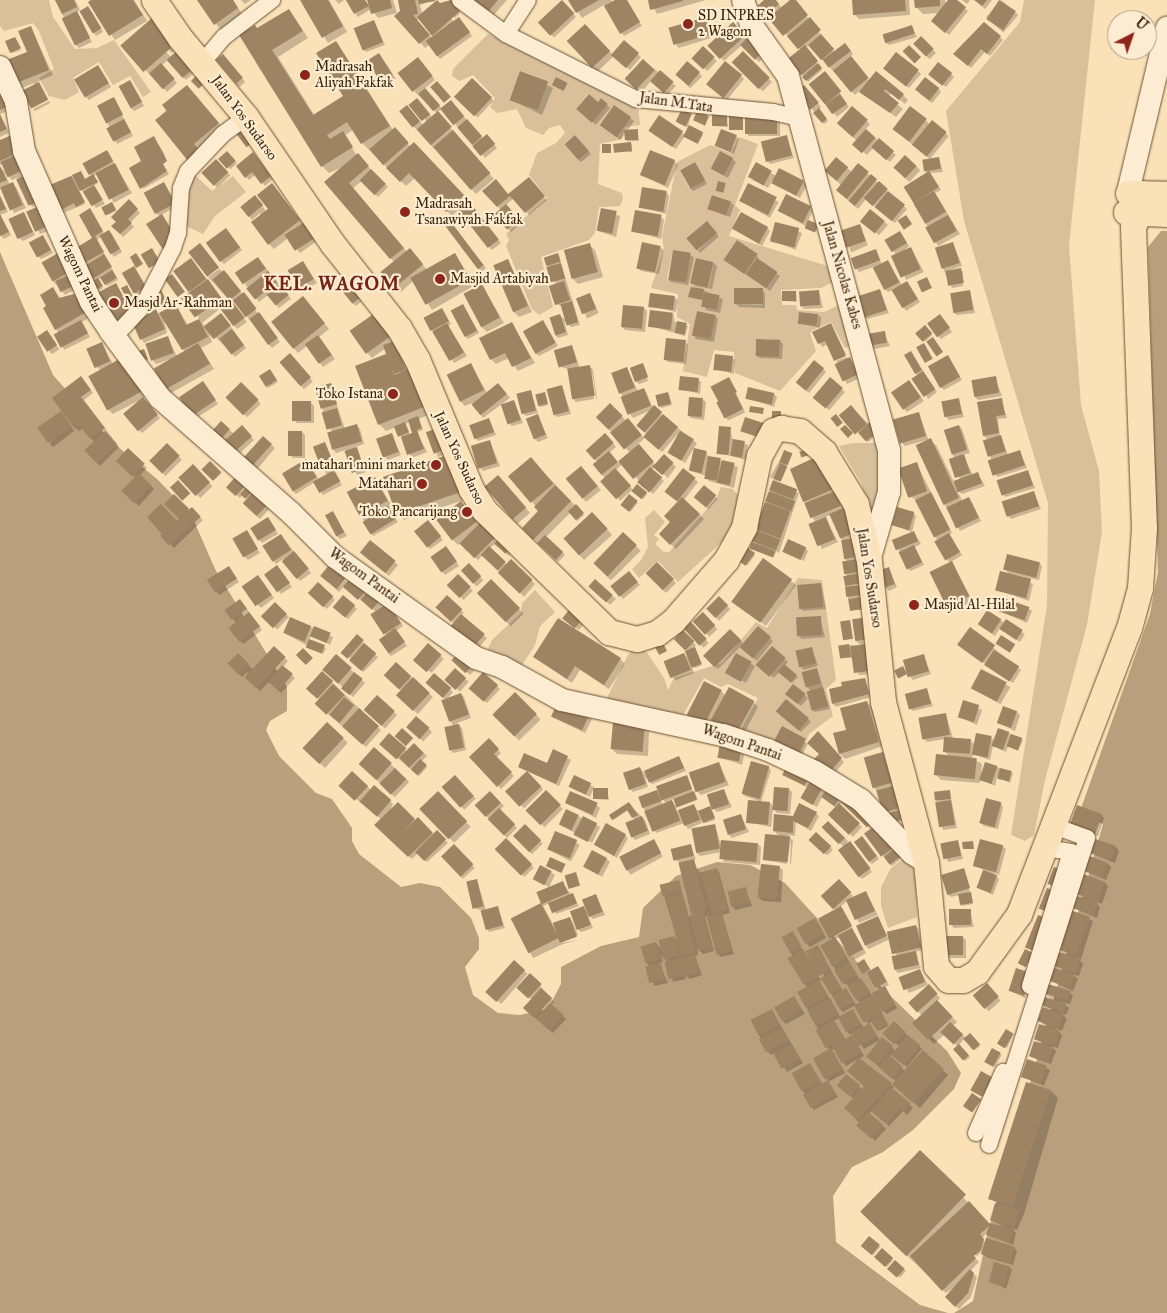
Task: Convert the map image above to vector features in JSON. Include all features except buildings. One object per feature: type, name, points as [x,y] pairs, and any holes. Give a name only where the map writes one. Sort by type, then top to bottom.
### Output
[{"type":"main road","name":"Jalan Yos Sudarso","points":[[154,0],[246,117],[332,242],[400,328],[417,359],[471,489],[484,510],[609,632],[637,639],[657,632],[673,622],[726,560],[744,527],[762,445],[768,436],[780,428],[808,436],[841,476],[856,504],[869,561],[883,702],[926,862],[936,966],[942,976],[955,981],[978,972],[1008,932],[1026,901],[1129,628],[1140,588],[1144,528],[1134,207]]},
{"type":"main road","points":[[1134,207],[1167,194]]},
{"type":"main road","points":[[1134,207],[1167,214]]},
{"type":"street","points":[[202,63],[224,37],[272,0]]},
{"type":"street","name":"Jalan M.Tata","points":[[460,0],[506,34],[636,98],[773,112],[799,118]]},
{"type":"street","points":[[506,34],[528,0]]},
{"type":"street","name":"Jalan Nicolas Kabes","points":[[743,0],[750,24],[788,76],[890,459],[885,512],[869,561]]},
{"type":"street","points":[[1134,207],[1167,28]]},
{"type":"street","name":"Wagom Pantai","points":[[0,67],[16,102],[24,151],[91,302],[114,337],[160,398],[286,508],[335,558],[476,658],[502,667],[562,700],[691,726],[782,756],[853,794],[912,853],[926,862]]},
{"type":"street","points":[[1134,207],[1167,76]]},
{"type":"street","points":[[114,337],[143,306],[173,248],[178,233],[181,188],[188,171],[223,134],[246,117]]},
{"type":"street","points":[[1044,962],[1071,852],[1050,837]]},
{"type":"street","points":[[989,1145],[1010,1068],[1087,838],[1050,837]]},
{"type":"street","points":[[976,1134],[1010,1068]]},
{"type":"shaded area","points":[[0,0],[49,0],[53,17],[75,49],[97,48],[114,40],[151,92],[143,97],[130,76],[113,85],[99,62],[73,78],[79,92],[65,100],[49,96],[39,78],[54,69],[39,31],[33,23],[4,31],[0,26]]},
{"type":"shaded area","points":[[1024,0],[1095,0],[1069,245],[1081,405],[1099,471],[1102,532],[1087,625],[1045,780],[1034,835],[1025,841],[1011,835],[1047,605],[1048,503],[964,221],[946,111],[1020,22]]},
{"type":"shaded area","points":[[488,34],[638,103],[640,125],[625,127],[622,139],[600,144],[598,184],[622,193],[623,199],[620,206],[599,207],[595,233],[589,240],[541,257],[553,307],[539,315],[532,309],[506,246],[509,240],[506,234],[547,198],[529,175],[537,153],[556,143],[565,133],[560,125],[549,128],[543,135],[526,128],[517,109],[497,113],[490,107],[495,98],[473,75],[460,81],[452,76],[453,69]],"holes":[[[521,71],[548,81],[537,111],[509,100]],[[588,94],[598,102],[601,98],[608,104],[592,123],[576,109]],[[614,105],[631,117],[617,138],[600,126]],[[575,135],[588,150],[578,160],[564,144]]]},
{"type":"shaded area","points":[[739,137],[758,144],[735,205],[740,210],[729,236],[831,267],[835,281],[821,288],[781,290],[782,305],[796,305],[797,310],[824,312],[839,305],[854,346],[845,348],[831,322],[813,330],[810,333],[816,351],[780,391],[735,373],[734,352],[714,350],[707,377],[683,371],[690,324],[677,317],[678,294],[651,288],[664,250],[662,237],[677,162],[710,145],[731,153]],"holes":[[[720,152],[733,158],[724,176],[711,169]],[[695,162],[705,180],[689,188],[680,170]],[[713,195],[731,201],[727,215],[709,209]],[[707,222],[717,233],[698,251],[688,239]],[[673,250],[691,254],[685,283],[667,279]],[[758,254],[745,273],[724,260]],[[696,258],[714,262],[709,287],[691,283]],[[757,258],[778,272],[767,289],[746,275]],[[734,288],[762,288],[762,305],[734,304]],[[705,292],[720,295],[717,310],[702,307]],[[697,311],[711,339],[692,336]],[[799,312],[818,314],[817,326],[798,324]],[[756,339],[780,340],[780,356],[755,356]]]},
{"type":"shaded area","points":[[196,176],[212,191],[233,176],[246,192],[215,216],[203,234],[184,225],[189,182]]},
{"type":"shaded area","points":[[1161,231],[1167,231],[1167,1313],[954,1313],[973,1301],[987,1236],[1103,824],[1079,814],[1150,614],[1158,572],[1148,247]]},
{"type":"shaded area","points":[[0,252],[53,375],[111,441],[157,479],[191,514],[215,569],[287,687],[287,711],[270,721],[266,730],[279,756],[316,793],[332,799],[352,828],[352,841],[359,854],[401,887],[420,883],[440,887],[471,918],[479,938],[479,949],[465,967],[473,995],[498,1013],[520,1015],[548,1009],[561,984],[561,967],[601,946],[639,937],[643,908],[676,876],[717,862],[750,865],[785,883],[867,973],[947,1051],[961,1073],[954,1089],[913,1130],[883,1152],[852,1167],[833,1196],[836,1242],[920,1305],[948,1313],[0,1313]]},
{"type":"shaded area","points":[[853,443],[879,443],[883,464],[873,516],[861,483],[839,446]]},
{"type":"shaded area","points":[[721,487],[733,489],[740,498],[736,518],[724,540],[678,582],[658,561],[639,578],[632,569],[641,560],[648,547],[645,518],[654,510],[665,522],[654,535],[659,539],[655,544],[664,552],[669,552],[716,499]]},
{"type":"shaded area","points":[[798,578],[822,580],[836,680],[826,689],[833,716],[809,734],[798,760],[738,735],[758,698],[728,684],[721,687],[704,678],[683,715],[673,712],[659,714],[605,702],[628,655],[639,641],[664,678],[668,690],[674,678],[722,663],[756,622],[767,628]]},
{"type":"shaded area","points":[[535,590],[555,612],[540,626],[535,645],[521,667],[488,649],[492,640],[521,613],[522,603]]},
{"type":"shaded area","points":[[904,858],[915,869],[917,917],[888,928],[881,906],[881,887],[891,868]]},
{"type":"place","name":"SD INPRES 2 Wagom","points":[[688,24]]},
{"type":"place","name":"Madrasah Aliyah Fakfak","points":[[305,75]]},
{"type":"place","name":"Madrasah Tsanawiyah Fakfak","points":[[405,212]]},
{"type":"place","name":"Masjid Artabiyah","points":[[440,279]]},
{"type":"place","name":"Masjd Ar-Rahman","points":[[114,303]]},
{"type":"place","name":"Toko Istana","points":[[393,394]]},
{"type":"place","name":"matahari mini market","points":[[436,465]]},
{"type":"place","name":"Matahari","points":[[422,484]]},
{"type":"place","name":"Toko Pancarijang","points":[[467,512]]},
{"type":"place","name":"Masjid Al-Hilal","points":[[914,605]]},
{"type":"district","name":"KEL. WAGOM","points":[[332,284]]}]
